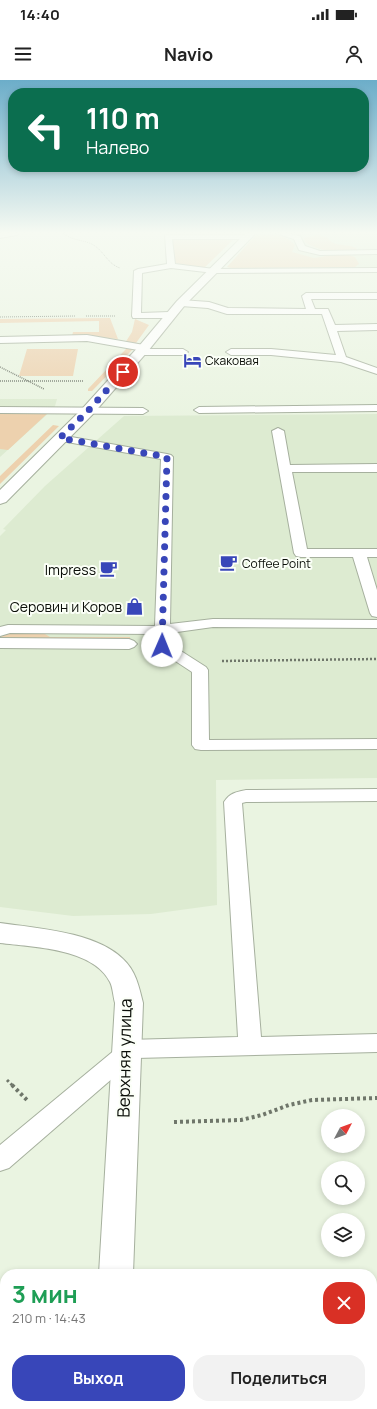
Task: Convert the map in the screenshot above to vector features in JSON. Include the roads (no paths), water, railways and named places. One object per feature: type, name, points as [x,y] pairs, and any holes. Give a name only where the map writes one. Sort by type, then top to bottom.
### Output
[{"type":"street","points":[[2,495],[87,412],[142,350],[169,315],[189,295]]},
{"type":"street","name":"Верхняя улица","points":[[0,933],[62,942],[91,950],[110,963],[123,979],[129,1003],[116,1269]]},
{"type":"lane","points":[[137,295],[136,316],[169,315]]},
{"type":"lane","points":[[311,312],[306,296],[377,296]]},
{"type":"lane","points":[[181,303],[209,305],[227,311],[326,311]]},
{"type":"lane","points":[[342,358],[323,304],[377,304]]},
{"type":"lane","points":[[332,328],[377,328]]},
{"type":"lane","points":[[0,340],[87,338],[142,350],[183,352]]},
{"type":"lane","points":[[231,352],[271,352],[342,358],[377,370]]},
{"type":"lane","points":[[199,410],[377,408]]},
{"type":"lane","points":[[0,410],[87,412],[143,411]]},
{"type":"lane","points":[[278,431],[301,553],[377,553]]},
{"type":"lane","points":[[60,438],[167,457],[162,646],[200,670],[201,744],[377,744]]},
{"type":"lane","points":[[285,469],[377,468]]},
{"type":"lane","points":[[359,553],[377,613]]},
{"type":"lane","points":[[0,632],[8,629],[162,630],[213,623],[377,624]]},
{"type":"lane","points":[[0,643],[129,648],[0,652]]},
{"type":"lane","points":[[250,1046],[233,802],[238,797],[246,796],[377,795]]},
{"type":"lane","points":[[0,1160],[127,1051],[377,1043]]},
{"type":"place","name":"Скаковая","points":[[192,360]]},
{"type":"place","name":"Coffee Point","points":[[229,563]]},
{"type":"place","name":"Impress","points":[[109,569]]},
{"type":"place","name":"Серовин и Коров","points":[[135,606]]}]
